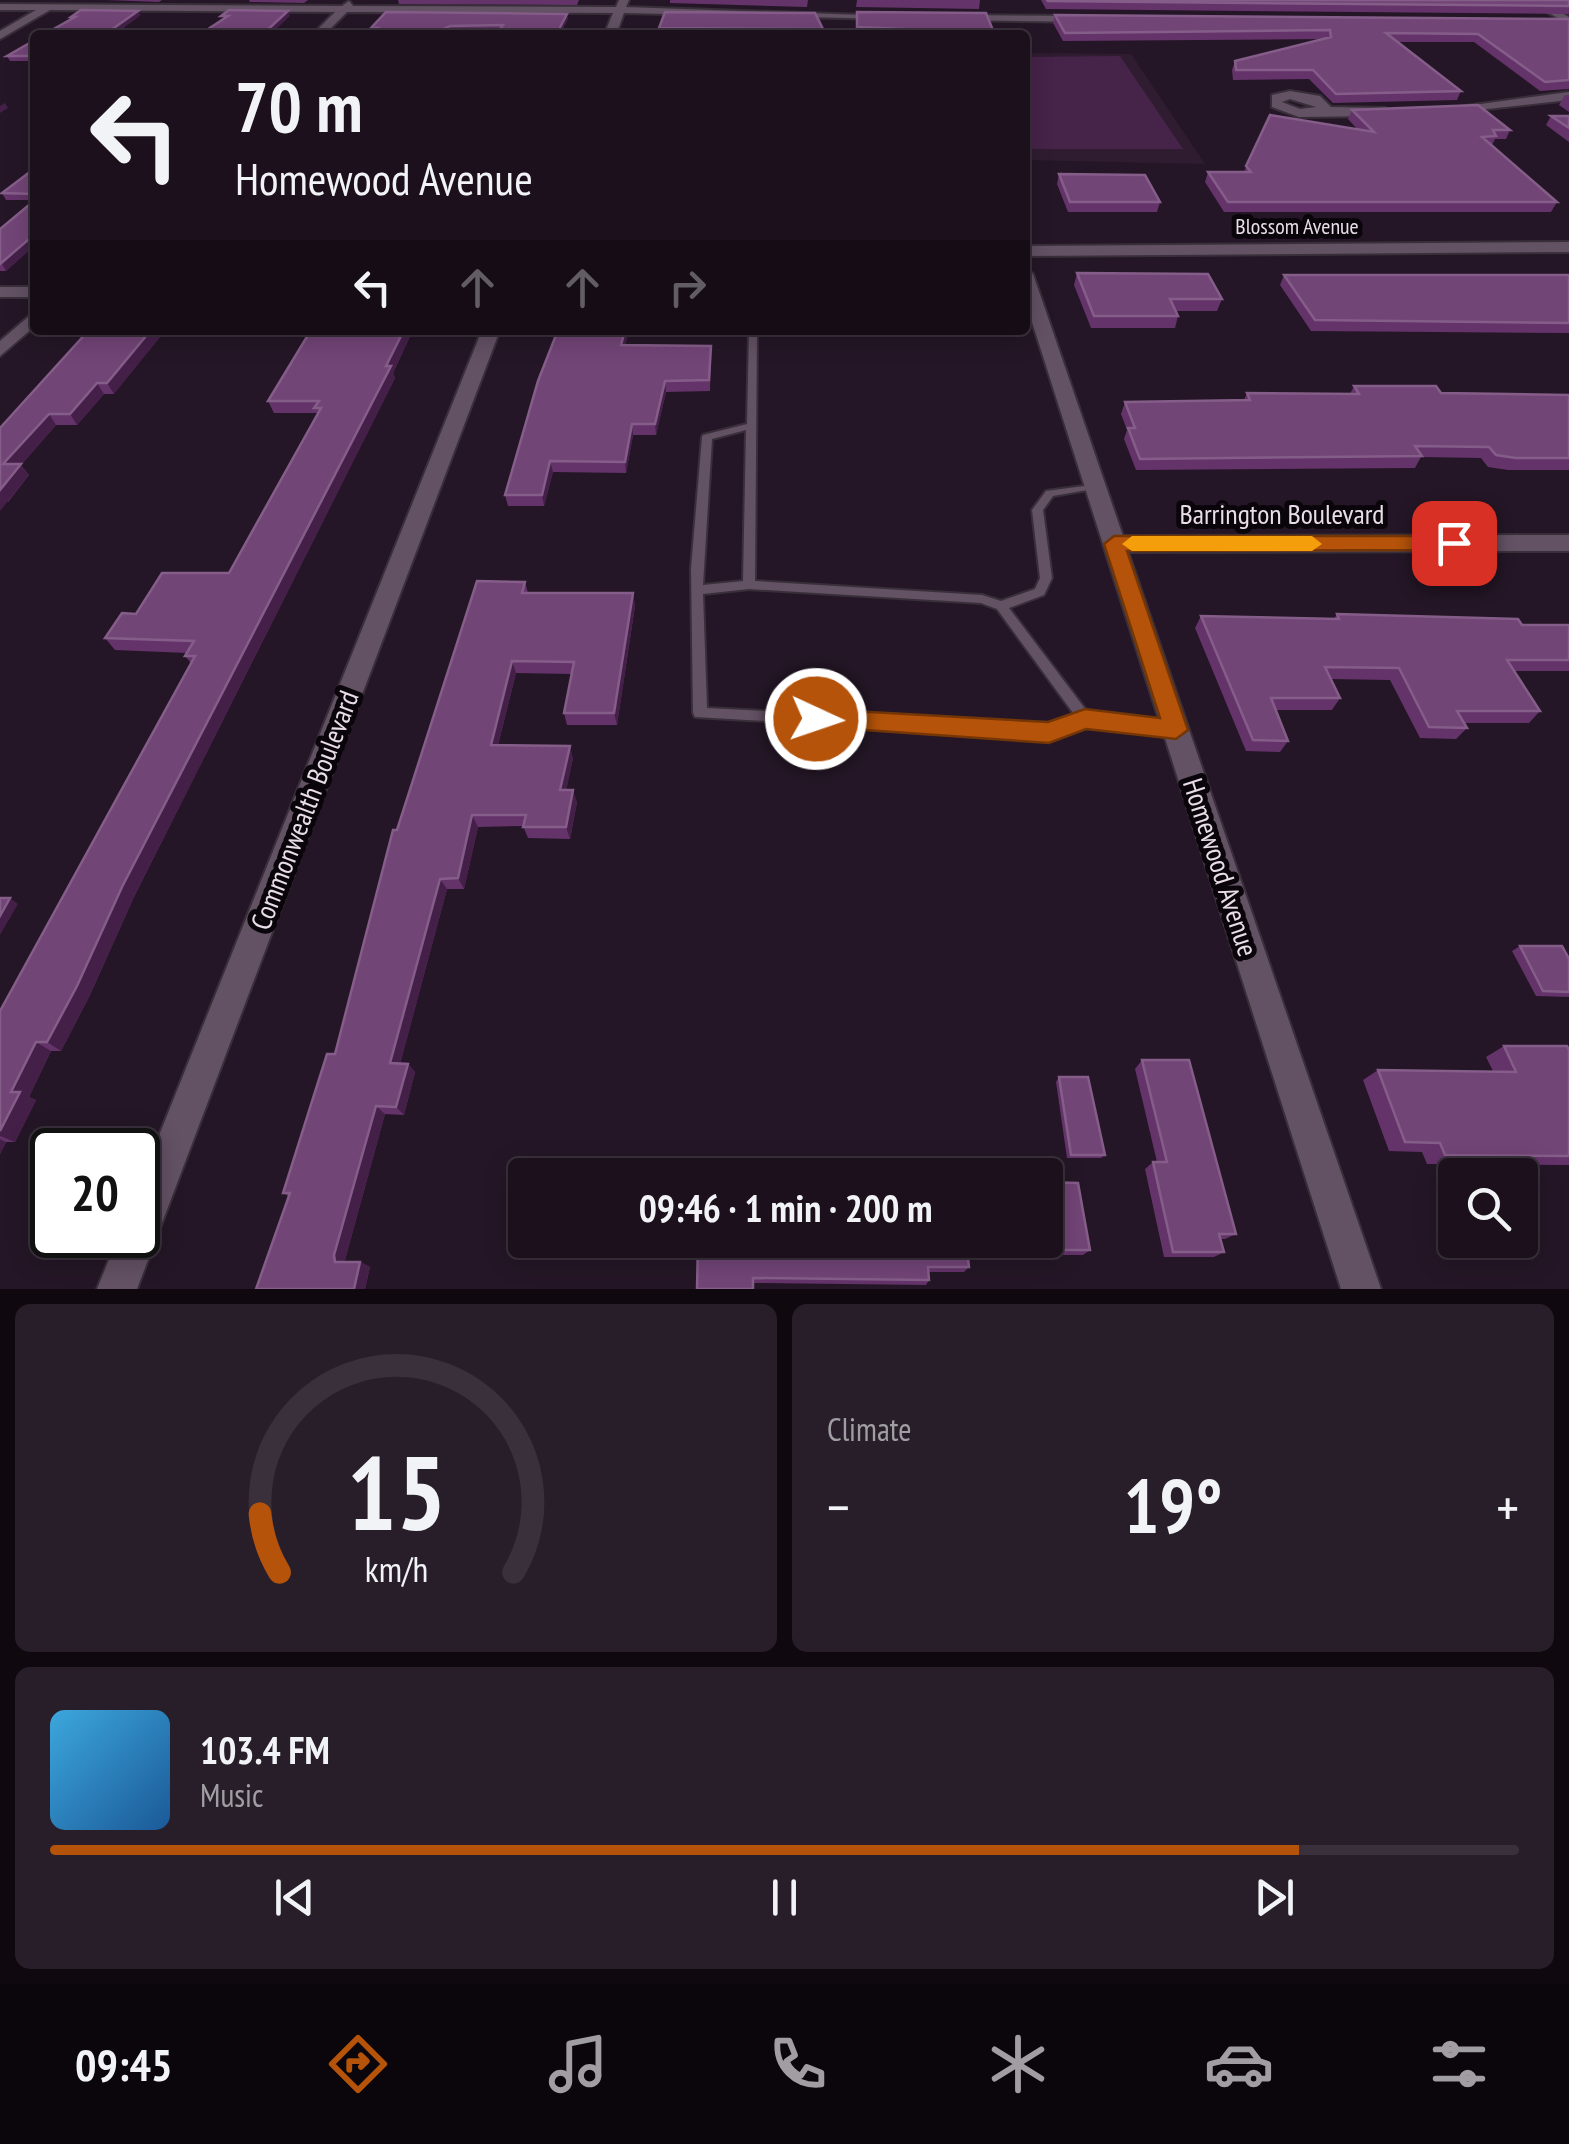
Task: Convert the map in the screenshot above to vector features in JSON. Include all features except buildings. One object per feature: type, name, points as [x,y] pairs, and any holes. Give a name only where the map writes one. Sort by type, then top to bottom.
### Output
[{"type":"street","points":[[830,0],[831,14]]},
{"type":"street","points":[[1010,0],[1017,18]]},
{"type":"street","points":[[1530,0],[1569,21]]},
{"type":"street","points":[[0,36],[54,3]]},
{"type":"street","points":[[323,30],[349,4]]},
{"type":"street","points":[[612,30],[622,5]]},
{"type":"street","points":[[0,6],[622,5],[901,16]]},
{"type":"street","points":[[936,18],[1096,19]]},
{"type":"street","points":[[1533,21],[1569,21]]},
{"type":"street","points":[[1431,110],[1569,96]]},
{"type":"street","points":[[1324,111],[1396,112]]},
{"type":"street","name":"Blossom Avenue","points":[[1030,250],[1569,247]]},
{"type":"street","name":"Homewood Avenue","points":[[1030,289],[1361,1289]]},
{"type":"street","points":[[0,292],[30,292]]},
{"type":"street","points":[[0,351],[30,321]]},
{"type":"street","name":"Commonwealth Boulevard","points":[[117,1289],[488,335]]},
{"type":"street","name":"Barrington Boulevard","points":[[1114,544],[1569,543]]},
{"type":"lane","points":[[749,585],[753,335]]},
{"type":"lane","points":[[752,426],[707,438],[697,590],[700,712],[1049,732],[1085,719],[1176,730]]},
{"type":"lane","points":[[1001,606],[1040,592],[1046,578],[1037,510],[1050,493],[1095,486]]},
{"type":"lane","points":[[697,590],[749,585],[982,599],[1001,606],[1085,719]]},
{"type":"shaded area","points":[[1030,53],[1131,54],[1205,164],[1030,160]]},
{"type":"shaded area","points":[[1120,56],[1183,149],[1030,149],[1030,57]]},
{"type":"slow traffic","points":[[1132,544],[1312,544]]},
{"type":"route","points":[[816,719],[1049,732],[1085,719],[1176,730],[1114,544],[1454,543]]}]
